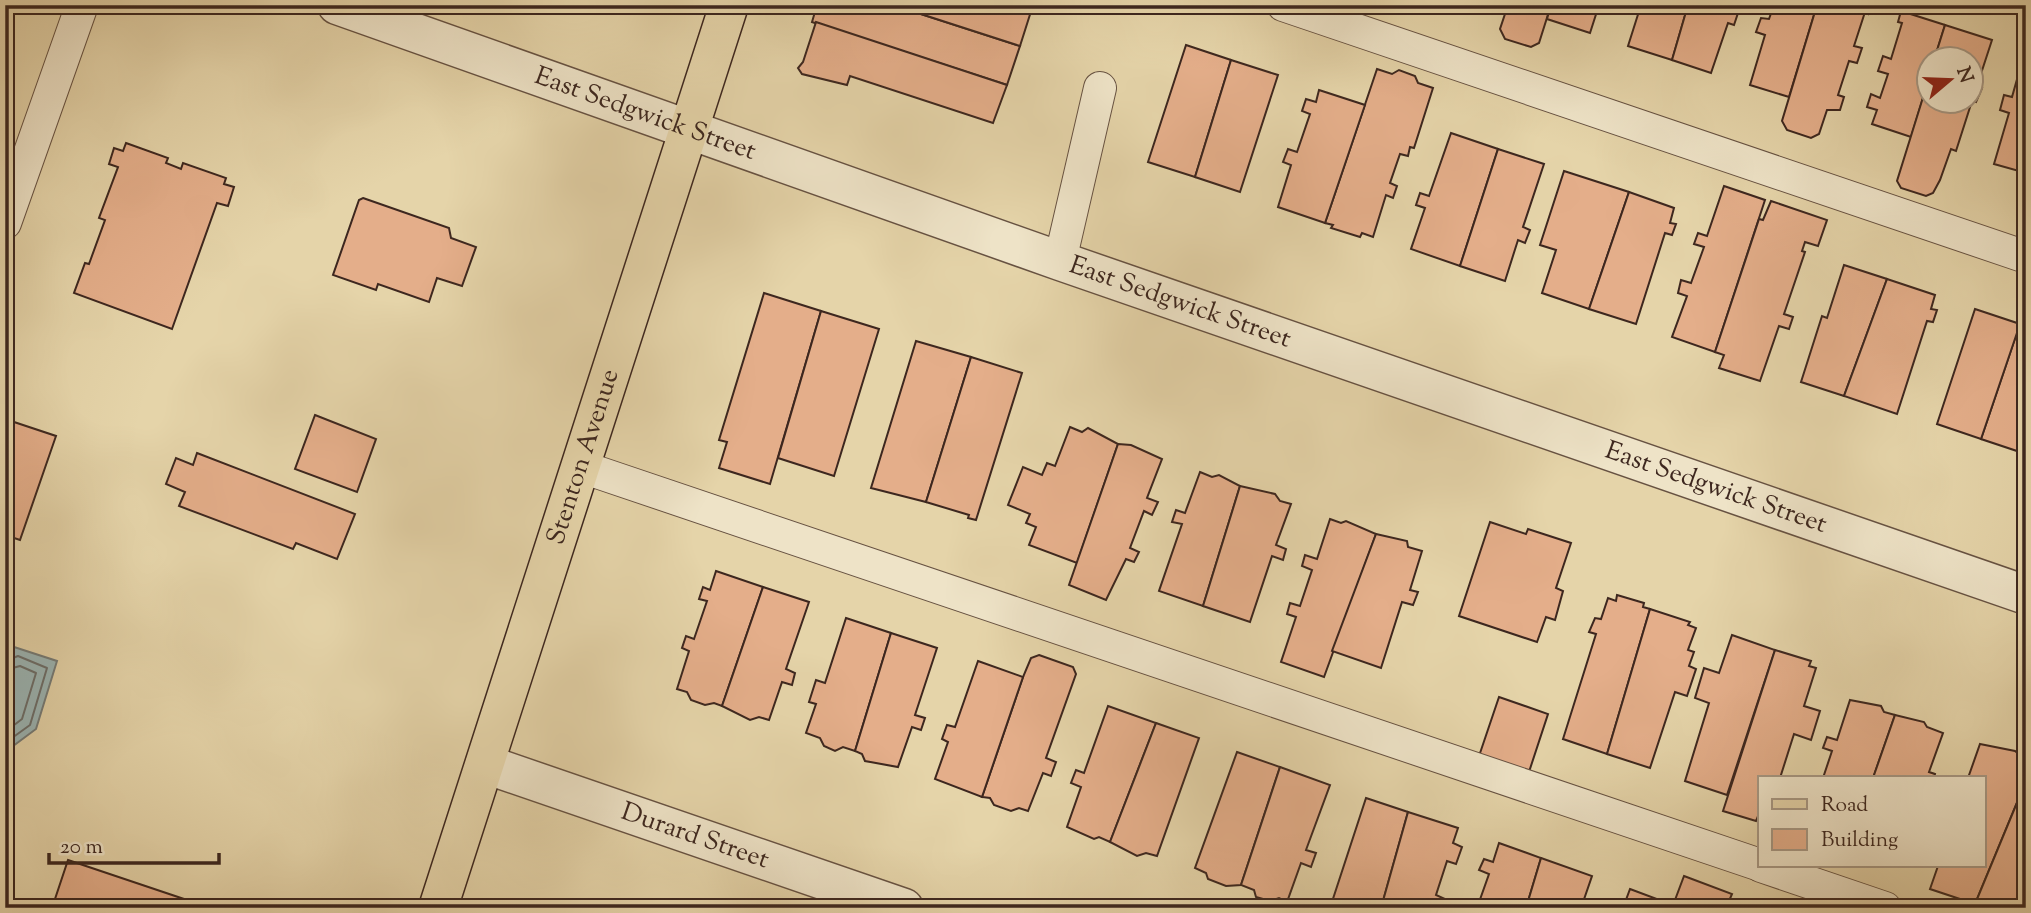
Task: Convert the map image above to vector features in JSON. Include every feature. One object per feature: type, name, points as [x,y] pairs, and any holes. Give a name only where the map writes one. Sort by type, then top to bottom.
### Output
[{"type":"main road","name":"Stenton Avenue","points":[[438,908],[729,5]]},
{"type":"street","name":"East Sedgwick Street","points":[[337,5],[1060,261],[2026,595]]},
{"type":"street","name":"Durard Street","points":[[485,764],[904,908]]},
{"type":"lane","points":[[5,223],[82,5]]},
{"type":"lane","points":[[1283,5],[2026,257]]},
{"type":"lane","points":[[1060,261],[1100,88]]},
{"type":"lane","points":[[579,466],[1758,865]]},
{"type":"lane","points":[[1763,867],[1885,908]]},
{"type":"water","points":[[11,646],[57,661],[36,729],[5,752],[5,665]]},
{"type":"building","points":[[817,5],[893,5],[1020,46],[1007,85],[812,22]]},
{"type":"building","points":[[893,5],[1033,5],[1020,46]]},
{"type":"building","points":[[1508,5],[1551,5],[1539,43],[1531,47],[1505,39],[1500,29]]},
{"type":"building","points":[[1551,5],[1599,5],[1590,33],[1547,19]]},
{"type":"building","points":[[1641,5],[1688,5],[1672,60],[1628,46]]},
{"type":"building","points":[[1688,5],[1736,5],[1735,9],[1739,10],[1734,25],[1728,23],[1711,73],[1672,60]]},
{"type":"building","points":[[1774,5],[1817,5],[1789,97],[1750,85],[1765,35],[1756,32],[1761,18],[1769,19]]},
{"type":"building","points":[[1817,5],[1871,5],[1868,14],[1865,12],[1854,46],[1862,48],[1857,63],[1849,61],[1838,95],[1844,97],[1840,110],[1827,110],[1819,134],[1811,138],[1787,130],[1782,121]]},
{"type":"building","points":[[1901,11],[1945,25],[1938,46],[1916,46],[1917,116],[1911,137],[1872,124],[1877,110],[1867,107],[1871,94],[1880,98],[1888,74],[1878,71],[1883,56],[1891,59],[1902,23],[1898,22]]},
{"type":"building","points":[[816,22],[1007,85],[993,123],[850,76],[847,85],[802,74],[798,68],[803,62]]},
{"type":"building","points":[[1945,25],[1992,40],[1986,58],[1986,46],[1938,46]]},
{"type":"building","points":[[1186,45],[1231,60],[1195,177],[1148,162]]},
{"type":"building","points":[[2025,51],[2026,173],[1994,164],[2009,113],[2000,110],[2004,95],[2012,97]]},
{"type":"building","points":[[1231,60],[1278,75],[1240,192],[1195,177]]},
{"type":"building","points":[[1377,69],[1392,74],[1399,70],[1415,76],[1418,83],[1433,88],[1414,148],[1410,147],[1408,156],[1400,154],[1390,183],[1397,186],[1393,198],[1386,195],[1373,237],[1362,233],[1360,237],[1331,228],[1333,225],[1325,223]]},
{"type":"building","points":[[1319,90],[1365,105],[1325,223],[1278,207],[1291,165],[1283,162],[1288,149],[1297,152],[1310,114],[1302,111],[1306,99],[1316,102]]},
{"type":"building","points":[[1917,116],[1967,116],[1956,151],[1951,149],[1933,193],[1926,196],[1901,188],[1897,181]]},
{"type":"building","points":[[1451,133],[1498,149],[1460,266],[1411,249],[1425,208],[1416,205],[1420,193],[1429,196]]},
{"type":"building","points":[[126,143],[168,158],[166,163],[181,169],[183,163],[226,178],[224,184],[234,187],[228,206],[217,203],[172,329],[74,293],[85,263],[89,264],[105,220],[99,218],[118,167],[109,164],[114,148],[123,151]]},
{"type":"building","points":[[1498,149],[1544,164],[1523,227],[1530,230],[1525,243],[1518,240],[1505,281],[1460,266]]},
{"type":"building","points":[[1564,171],[1629,192],[1589,309],[1542,293],[1556,250],[1540,245]]},
{"type":"building","points":[[1724,186],[1765,200],[1715,352],[1672,337],[1687,296],[1678,293],[1681,280],[1691,283],[1704,247],[1694,244],[1698,233],[1707,236]]},
{"type":"building","points":[[1629,192],[1674,208],[1670,223],[1676,224],[1672,235],[1665,233],[1636,324],[1589,309]]},
{"type":"building","points":[[363,198],[449,228],[451,238],[476,247],[462,286],[437,278],[429,302],[378,284],[376,290],[333,275],[359,200]]},
{"type":"building","points":[[1771,201],[1827,220],[1818,246],[1805,242],[1802,251],[1805,252],[1784,314],[1793,317],[1789,329],[1779,326],[1760,381],[1719,368],[1724,355],[1715,352],[1759,219],[1763,220]]},
{"type":"building","points":[[1844,265],[1887,279],[1844,396],[1801,382],[1822,316],[1827,318]]},
{"type":"building","points":[[1887,279],[1935,295],[1931,309],[1937,310],[1933,322],[1927,321],[1897,414],[1844,396]]},
{"type":"building","points":[[764,293],[821,311],[770,484],[719,468],[727,442],[719,440]]},
{"type":"building","points":[[2026,306],[2026,454],[1981,439]]},
{"type":"building","points":[[1975,309],[2020,324],[1981,439],[1937,424]]},
{"type":"building","points":[[821,311],[879,329],[834,476],[778,458]]},
{"type":"building","points":[[916,341],[971,357],[926,502],[871,488]]},
{"type":"building","points":[[971,357],[1022,373],[976,520],[968,518],[969,515],[926,502]]},
{"type":"building","points":[[315,415],[376,439],[357,492],[295,469]]},
{"type":"building","points":[[5,419],[56,436],[20,540],[5,535]]},
{"type":"building","points":[[1070,427],[1082,432],[1088,428],[1118,444],[1077,563],[1029,545],[1036,527],[1026,523],[1030,514],[1008,505],[1023,467],[1042,475],[1047,463],[1055,466]]},
{"type":"building","points":[[1118,444],[1131,445],[1162,459],[1147,498],[1158,502],[1152,515],[1144,511],[1130,548],[1139,552],[1134,562],[1126,559],[1106,600],[1069,585]]},
{"type":"building","points":[[197,453],[355,514],[337,559],[296,543],[293,549],[179,506],[185,492],[166,484],[176,458],[193,465]]},
{"type":"building","points":[[1200,472],[1212,477],[1219,475],[1240,486],[1203,606],[1159,591],[1182,524],[1172,522],[1176,510],[1185,513]]},
{"type":"building","points":[[1240,486],[1275,494],[1280,501],[1291,504],[1276,545],[1286,549],[1283,560],[1272,556],[1250,622],[1203,606]]},
{"type":"building","points":[[1330,519],[1341,523],[1346,521],[1376,534],[1324,677],[1281,662],[1296,617],[1287,614],[1290,603],[1300,606],[1312,570],[1302,566],[1305,555],[1317,559]]},
{"type":"building","points":[[1490,522],[1526,534],[1528,529],[1571,543],[1556,588],[1563,591],[1555,620],[1546,617],[1537,642],[1459,616]]},
{"type":"building","points":[[1376,534],[1407,541],[1408,547],[1422,551],[1410,590],[1418,592],[1413,605],[1402,602],[1381,668],[1332,651]]},
{"type":"building","points":[[716,571],[763,587],[722,706],[714,703],[705,705],[691,700],[687,692],[677,689],[689,651],[682,648],[686,636],[694,639],[707,601],[699,599],[703,587],[710,590]]},
{"type":"building","points":[[763,587],[809,602],[786,669],[795,673],[792,685],[782,682],[769,720],[759,717],[750,720],[722,706]]},
{"type":"building","points":[[1617,595],[1644,603],[1643,607],[1650,609],[1607,754],[1563,739],[1596,634],[1589,632],[1595,618],[1601,619],[1608,598],[1616,601]]},
{"type":"building","points":[[1650,609],[1690,622],[1688,625],[1696,628],[1688,650],[1694,652],[1689,666],[1696,669],[1687,696],[1675,692],[1650,768],[1607,754]]},
{"type":"building","points":[[846,618],[891,633],[855,751],[843,747],[835,751],[824,746],[820,738],[806,733],[816,704],[809,702],[816,680],[825,683]]},
{"type":"building","points":[[891,633],[937,648],[915,715],[925,718],[921,730],[912,727],[898,767],[865,761],[862,754],[855,751]]},
{"type":"building","points":[[1732,635],[1775,650],[1727,795],[1685,781],[1709,703],[1695,698],[1704,668],[1719,673]]},
{"type":"building","points":[[1775,650],[1811,661],[1809,666],[1816,668],[1804,706],[1820,711],[1811,740],[1794,734],[1781,776],[1758,776],[1756,821],[1723,811]]},
{"type":"building","points":[[1039,655],[1073,667],[1076,674],[1046,758],[1056,762],[1051,776],[1043,773],[1028,811],[1019,808],[1011,811],[994,805],[990,798],[982,797],[1023,677],[1031,658]]},
{"type":"building","points":[[978,661],[1023,677],[982,797],[935,779],[948,742],[942,739],[947,725],[955,727]]},
{"type":"building","points":[[1499,697],[1548,714],[1527,778],[1477,762]]},
{"type":"building","points":[[1850,700],[1881,706],[1884,712],[1895,715],[1874,776],[1824,776],[1832,751],[1823,748],[1827,737],[1837,740]]},
{"type":"building","points":[[1108,706],[1156,723],[1110,842],[1099,837],[1094,839],[1067,827],[1081,787],[1071,783],[1076,770],[1084,773]]},
{"type":"building","points":[[1895,715],[1924,722],[1927,727],[1943,733],[1929,772],[1934,776],[1874,776]]},
{"type":"building","points":[[1156,723],[1199,738],[1157,856],[1146,853],[1137,856],[1110,842]]},
{"type":"building","points":[[1980,744],[2015,751],[2026,760],[2026,781],[1975,904],[1930,889],[1938,867],[1986,867],[1986,776],[1969,776]]},
{"type":"building","points":[[1237,752],[1280,767],[1241,885],[1226,886],[1208,879],[1206,873],[1195,868]]},
{"type":"building","points":[[1280,767],[1330,785],[1306,850],[1316,853],[1311,867],[1301,863],[1287,902],[1279,898],[1270,901],[1256,897],[1254,890],[1241,885]]},
{"type":"building","points":[[2026,781],[2026,895],[2021,908],[1984,908],[1975,904]]},
{"type":"building","points":[[1366,798],[1408,812],[1381,908],[1330,908]]},
{"type":"building","points":[[1408,812],[1458,828],[1453,843],[1462,847],[1456,864],[1447,861],[1436,895],[1445,899],[1442,908],[1381,908]]},
{"type":"building","points":[[1499,843],[1541,858],[1526,908],[1477,908],[1489,874],[1479,870],[1484,859],[1493,862]]},
{"type":"building","points":[[1541,858],[1592,876],[1581,908],[1526,908]]},
{"type":"building","points":[[68,860],[190,901],[189,908],[52,908]]},
{"type":"building","points":[[1684,876],[1732,894],[1726,908],[1672,908]]},
{"type":"building","points":[[1630,889],[1673,905],[1672,908],[1623,908]]}]
